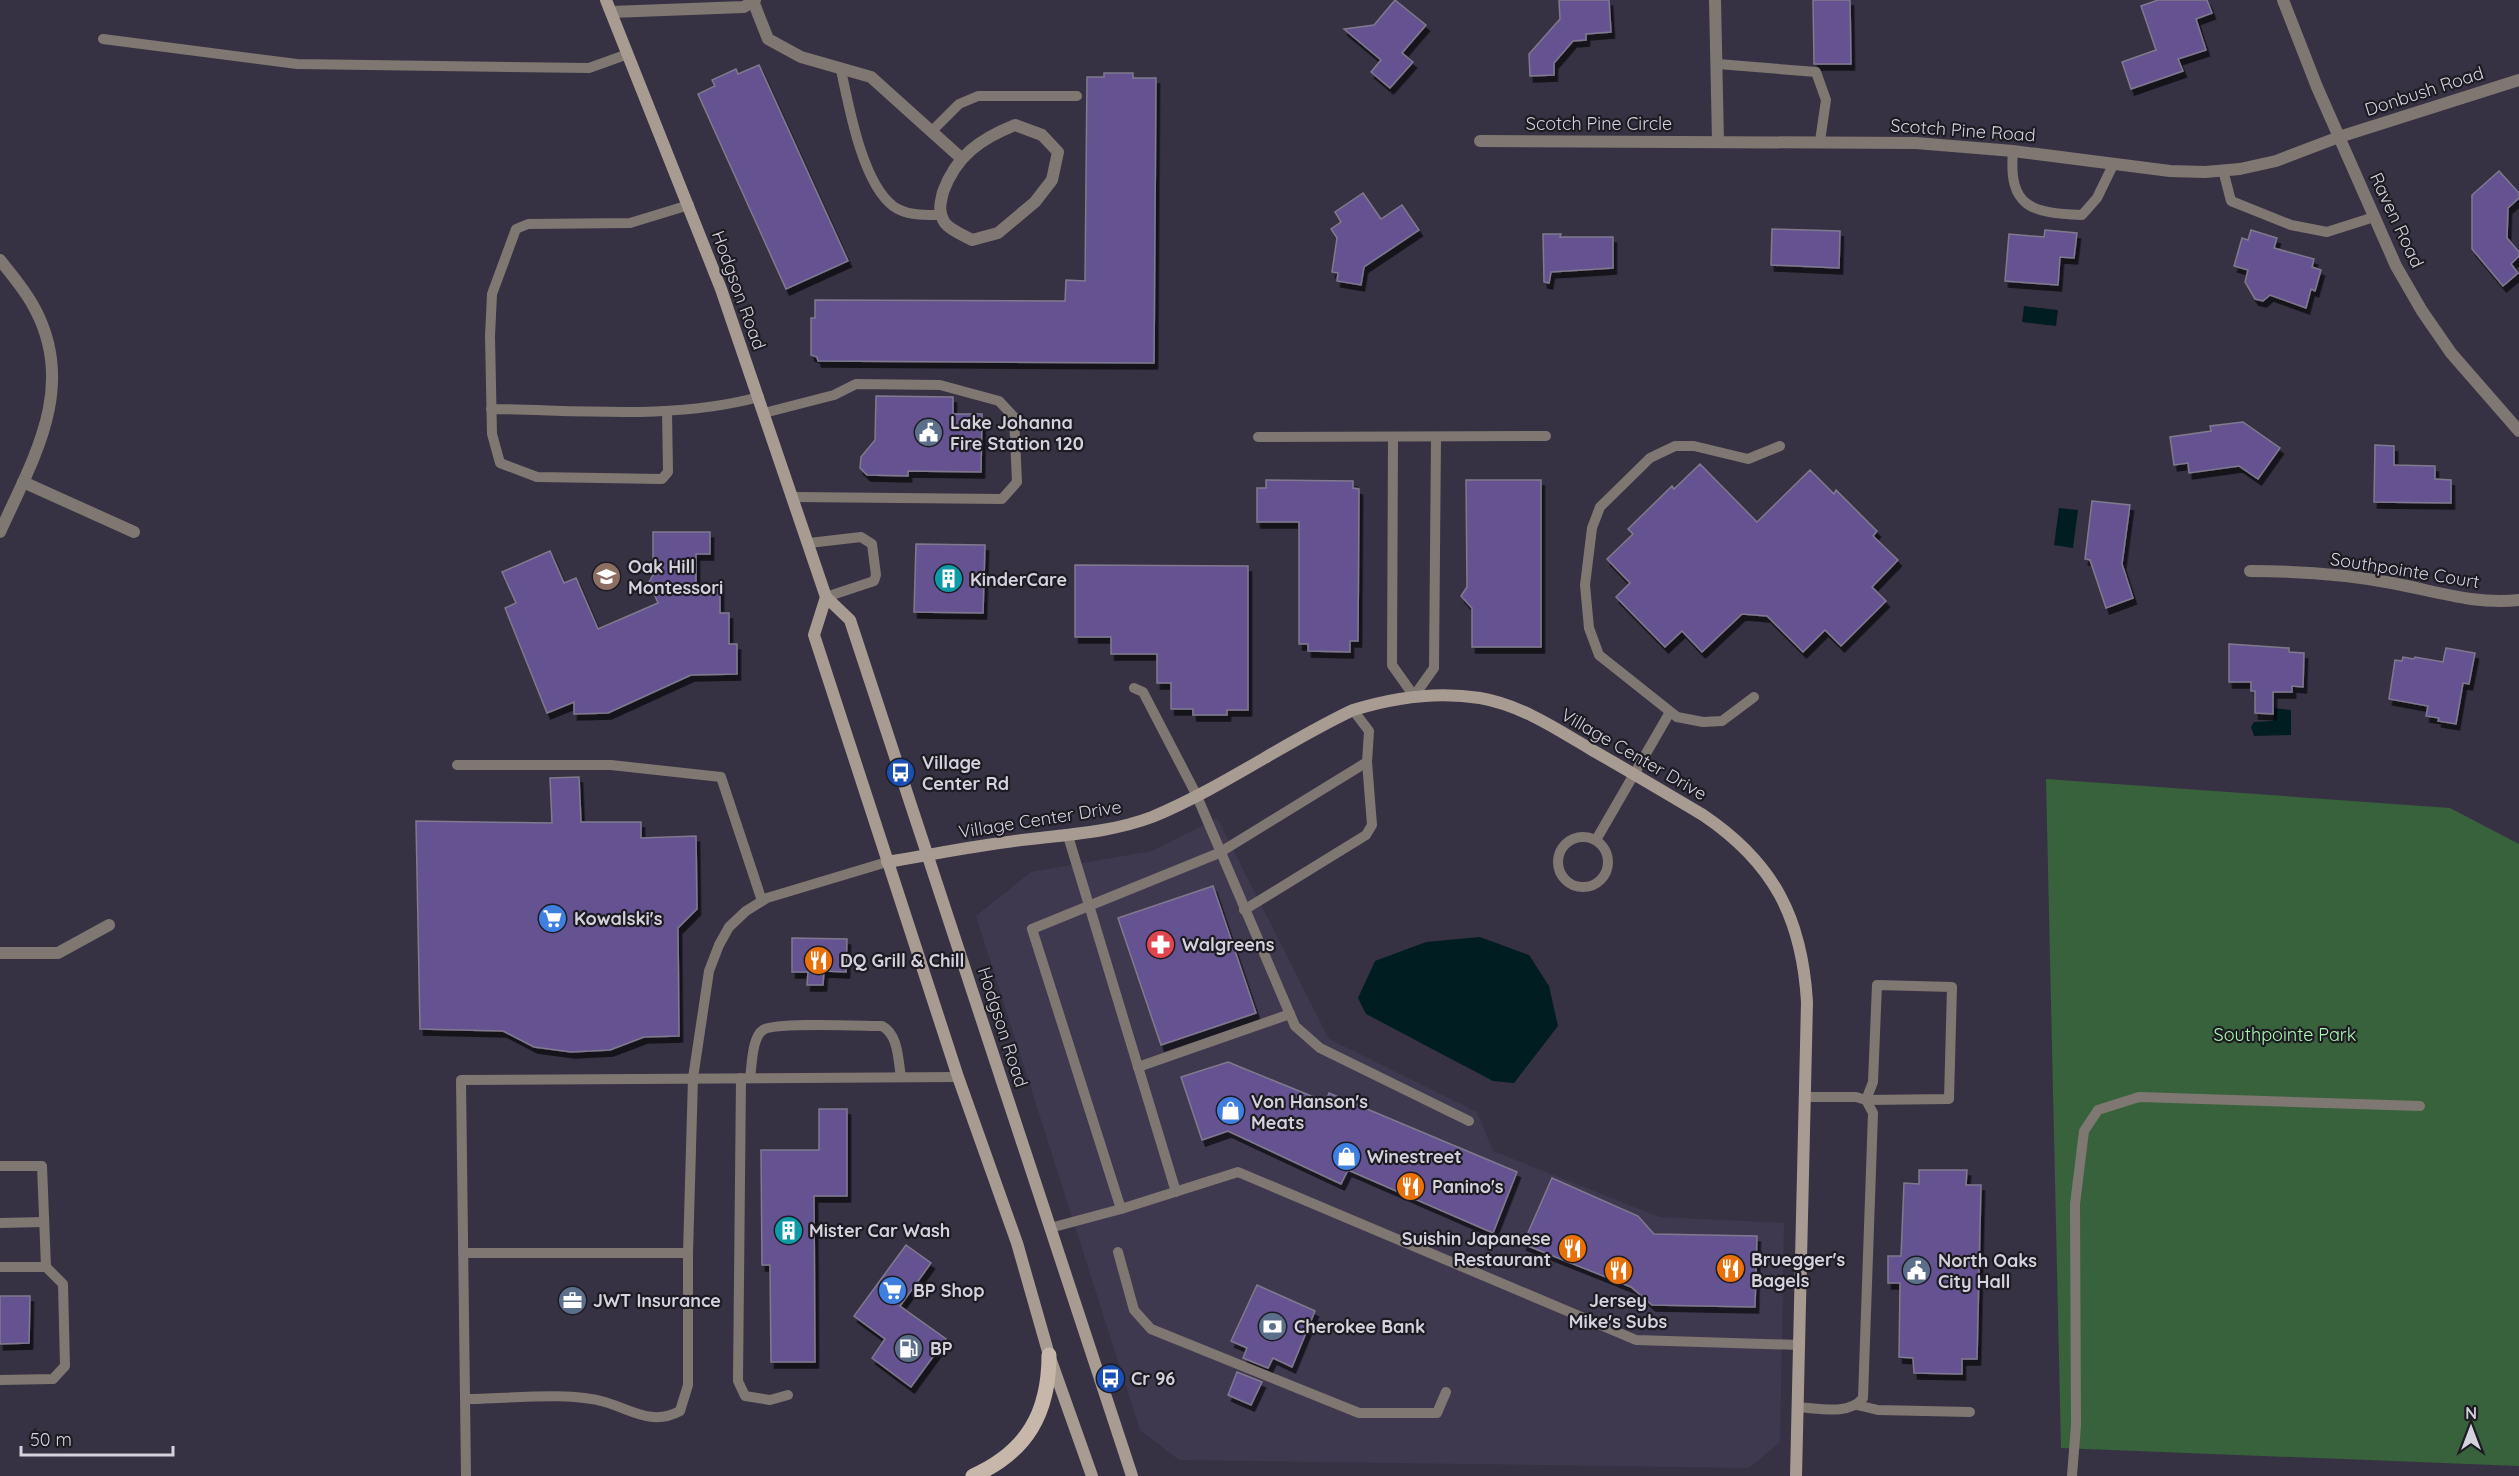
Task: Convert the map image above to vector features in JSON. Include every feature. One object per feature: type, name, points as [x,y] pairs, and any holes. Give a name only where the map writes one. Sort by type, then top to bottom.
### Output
[{"type":"main road","name":"Hodgson Road","points":[[609,6],[689,205],[794,497],[826,597],[850,620],[1132,1476]]},
{"type":"main road","points":[[826,597],[814,635],[958,1077],[1017,1243],[1049,1355],[1092,1476]]},
{"type":"main road","name":"Village Center Drive","points":[[887,862],[1030,839],[1068,836],[1115,828],[1142,820],[1196,794],[1353,710],[1383,701],[1414,696],[1481,698],[1510,706],[1543,721],[1728,832],[1768,875],[1785,902],[1797,932],[1805,965],[1807,1002],[1796,1476]]},
{"type":"main road","points":[[974,1476],[1004,1459],[1033,1427],[1043,1406],[1049,1382],[1049,1355]]},
{"type":"street","points":[[1715,0],[1718,141]]},
{"type":"street","name":"Raven Road","points":[[2283,0],[2339,137],[2396,266],[2422,311],[2451,353],[2519,431]]},
{"type":"street","points":[[609,6],[744,7],[754,1],[768,39],[801,57],[871,78],[933,130],[961,158]]},
{"type":"street","name":"Donbush Road","points":[[2339,137],[2519,80]]},
{"type":"street","points":[[1015,125],[1042,135],[1058,152],[1052,180],[1035,202],[998,233],[972,240],[946,225],[939,206],[951,171],[961,158],[991,135],[1015,125]]},
{"type":"street","name":"Scotch Pine Road","points":[[1718,141],[1916,143],[2013,150],[2170,171],[2223,170],[2276,161],[2339,137]]},
{"type":"street","name":"Scotch Pine Circle","points":[[1480,141],[1718,141]]},
{"type":"street","points":[[0,260],[35,309],[46,335],[52,362],[53,390],[49,417],[0,532]]},
{"type":"street","points":[[23,482],[134,532]]},
{"type":"street","name":"Southpointe Court","points":[[2250,571],[2332,574],[2391,582],[2477,601],[2519,600]]},
{"type":"street","points":[[0,953],[58,953],[109,925]]},
{"type":"lane","points":[[103,39],[297,64],[589,68],[628,54]]},
{"type":"lane","points":[[1718,64],[1816,72],[1826,100],[1820,141]]},
{"type":"lane","points":[[841,70],[852,118],[868,170],[873,178],[893,206],[914,214],[942,216]]},
{"type":"lane","points":[[933,130],[958,104],[978,96],[1077,96]]},
{"type":"lane","points":[[2013,150],[2011,176],[2021,201],[2046,213],[2082,215],[2097,198],[2114,163]]},
{"type":"lane","points":[[2223,170],[2231,201],[2291,225],[2327,232],[2374,218]]},
{"type":"lane","points":[[667,411],[668,472],[662,479],[537,477],[500,462],[492,434],[492,294],[516,229],[528,224],[630,223],[689,205]]},
{"type":"lane","points":[[764,413],[834,394],[856,384],[940,385],[999,401],[1014,417],[1017,482],[1002,499],[794,497]]},
{"type":"lane","points":[[491,409],[667,411],[723,407],[759,397]]},
{"type":"lane","points":[[1258,437],[1546,436]]},
{"type":"lane","points":[[1393,437],[1392,665],[1414,696],[1434,668],[1436,437]]},
{"type":"lane","points":[[1754,697],[1722,721],[1703,722],[1677,717],[1599,655],[1588,628],[1586,585],[1592,528],[1600,507],[1650,458],[1675,446],[1694,446],[1748,459],[1780,446]]},
{"type":"lane","points":[[809,543],[861,537],[872,544],[876,575],[874,581],[826,597]]},
{"type":"lane","points":[[1134,688],[1143,692],[1196,794],[1219,853],[1296,1026],[1320,1048],[1469,1120]]},
{"type":"lane","points":[[1244,910],[1366,835],[1372,825],[1367,762],[1369,731],[1353,710]]},
{"type":"lane","points":[[1596,840],[1670,712]]},
{"type":"lane","points":[[1121,1209],[1032,929],[1219,853],[1367,762]]},
{"type":"lane","points":[[457,765],[611,765],[721,777],[762,901]]},
{"type":"lane","points":[[1068,836],[1176,1192]]},
{"type":"lane","points":[[1580,836],[1596,840],[1607,853],[1608,868],[1601,880],[1586,887],[1568,883],[1559,872],[1558,857],[1565,843],[1580,836]]},
{"type":"lane","points":[[466,1399],[582,1398],[606,1402],[632,1414],[648,1417],[668,1417],[680,1411],[688,1385],[688,1253],[693,1078],[709,971],[729,927],[746,911],[762,901],[804,886],[887,862]]},
{"type":"lane","points":[[1805,1097],[1856,1097],[1866,1100],[1949,1099],[1952,987],[1877,985],[1873,1082],[1866,1100]]},
{"type":"lane","points":[[1138,1067],[1290,1014]]},
{"type":"lane","points":[[788,1395],[770,1400],[745,1396],[738,1381],[746,1078],[757,1037],[762,1030],[772,1027],[882,1026],[889,1030],[896,1046],[901,1077]]},
{"type":"lane","points":[[466,1476],[461,1080],[958,1077]]},
{"type":"lane","points":[[2072,1476],[2076,1425],[2075,1204],[2084,1131],[2098,1110],[2139,1097],[2421,1106]]},
{"type":"lane","points":[[1797,1407],[1848,1409],[1857,1405],[1863,1398],[1866,1388],[1874,1113],[1866,1100]]},
{"type":"lane","points":[[0,1166],[42,1166],[45,1267]]},
{"type":"lane","points":[[1050,1228],[1121,1209],[1238,1172],[1636,1340],[1799,1345]]},
{"type":"lane","points":[[0,1223],[44,1222]]},
{"type":"lane","points":[[1118,1252],[1134,1310],[1151,1329],[1359,1413],[1437,1413],[1446,1392]]},
{"type":"lane","points":[[463,1253],[688,1253]]},
{"type":"lane","points":[[0,1268],[45,1267],[63,1284],[65,1366],[53,1379],[0,1380]]},
{"type":"lane","points":[[1857,1405],[1878,1410],[1970,1412]]},
{"type":"shaded area","points":[[2024,306],[2058,310],[2056,326],[2022,322]]},
{"type":"shaded area","points":[[2059,508],[2078,510],[2073,548],[2054,545]]},
{"type":"shaded area","points":[[2274,708],[2291,710],[2291,735],[2254,736],[2251,727],[2254,722],[2273,721]]},
{"type":"shaded area","points":[[1217,818],[1329,1039],[1477,1112],[1493,1151],[1659,1217],[1784,1223],[1780,1442],[1749,1468],[1179,1460],[1140,1430],[976,916],[1031,872],[1152,851]]},
{"type":"shaded area","points":[[1480,937],[1529,955],[1549,986],[1558,1026],[1514,1083],[1493,1081],[1366,1014],[1358,998],[1375,961],[1426,942]]},
{"type":"green space","name":"Southpointe Park","points":[[2046,779],[2450,808],[2519,844],[2519,1466],[2061,1448]]},
{"type":"building","points":[[1395,0],[1426,25],[1402,53],[1413,62],[1390,88],[1371,72],[1381,60],[1344,29],[1374,25]]},
{"type":"building","points":[[1559,0],[1609,0],[1611,32],[1586,34],[1586,40],[1573,41],[1554,63],[1554,75],[1530,76],[1529,54],[1560,19]]},
{"type":"building","points":[[1813,0],[1850,0],[1851,64],[1814,64]]},
{"type":"building","points":[[2158,0],[2207,0],[2212,13],[2196,19],[2206,50],[2178,59],[2183,71],[2131,89],[2122,62],[2156,50],[2141,6]]},
{"type":"building","points":[[759,65],[848,261],[786,289],[698,94],[715,86],[712,80],[736,69],[738,74]]},
{"type":"building","points":[[1104,73],[1133,73],[1133,78],[1156,78],[1154,363],[818,361],[817,357],[811,355],[811,318],[815,318],[815,300],[1065,301],[1066,280],[1085,281],[1087,77],[1104,77]]},
{"type":"building","points":[[2499,171],[2519,193],[2519,198],[2508,208],[2507,238],[2519,252],[2519,256],[2511,264],[2518,273],[2503,286],[2472,249],[2472,195]]},
{"type":"building","points":[[1363,193],[1381,219],[1402,205],[1419,230],[1364,267],[1361,285],[1337,281],[1338,273],[1332,272],[1337,238],[1331,229],[1341,222],[1335,212]]},
{"type":"building","points":[[1772,229],[1840,231],[1839,268],[1771,265]]},
{"type":"building","points":[[2045,230],[2077,233],[2074,258],[2060,257],[2058,285],[2005,281],[2009,234],[2044,237]]},
{"type":"building","points":[[2251,230],[2277,238],[2274,248],[2314,259],[2312,267],[2321,270],[2315,291],[2311,289],[2306,308],[2270,295],[2263,301],[2255,299],[2245,282],[2248,270],[2234,266],[2242,238],[2248,240]]},
{"type":"building","points":[[1543,234],[1561,234],[1560,237],[1613,237],[1613,268],[1551,272],[1549,283],[1544,282]]},
{"type":"building","name":"Lake Johanna Fire Station 120","points":[[876,396],[953,397],[953,414],[982,414],[981,472],[908,471],[908,476],[867,475],[860,468],[861,457],[875,440]]},
{"type":"building","points":[[2243,422],[2280,448],[2258,479],[2239,466],[2189,473],[2188,463],[2174,465],[2170,437],[2211,431],[2210,426]]},
{"type":"building","points":[[2375,445],[2394,446],[2394,465],[2435,466],[2435,479],[2451,480],[2451,503],[2374,502]]},
{"type":"building","points":[[1700,464],[1757,522],[1810,470],[1834,494],[1836,490],[1877,531],[1873,536],[1898,560],[1872,587],[1886,601],[1841,646],[1825,630],[1803,652],[1767,616],[1742,614],[1702,652],[1682,631],[1665,647],[1616,597],[1630,583],[1607,559],[1633,534],[1628,529],[1672,486],[1674,489]]},
{"type":"building","points":[[1266,480],[1353,481],[1353,488],[1359,489],[1358,641],[1350,641],[1350,652],[1308,651],[1308,644],[1299,644],[1299,522],[1257,522],[1257,488],[1266,488]]},
{"type":"building","points":[[1466,480],[1541,480],[1541,647],[1472,647],[1472,608],[1461,596],[1467,587]]},
{"type":"building","points":[[2092,501],[2130,505],[2122,564],[2133,598],[2106,608],[2090,560],[2085,559]]},
{"type":"building","points":[[653,532],[710,532],[710,554],[696,554],[696,588],[720,587],[720,613],[729,613],[729,644],[737,644],[737,674],[691,675],[608,713],[574,714],[574,702],[547,713],[505,608],[516,603],[502,572],[550,551],[564,583],[576,578],[598,629],[658,603],[649,582],[653,575]]},
{"type":"building","name":"KinderCare","points":[[916,544],[985,545],[983,613],[914,612]]},
{"type":"building","points":[[1075,565],[1248,566],[1248,710],[1227,710],[1227,715],[1193,715],[1193,709],[1171,709],[1171,683],[1157,683],[1157,654],[1111,654],[1111,637],[1075,637]]},
{"type":"building","points":[[2229,644],[2289,648],[2289,652],[2304,653],[2303,687],[2292,686],[2292,692],[2273,692],[2273,714],[2255,713],[2255,691],[2251,691],[2251,682],[2229,682]]},
{"type":"building","points":[[2446,648],[2475,653],[2469,684],[2463,683],[2456,724],[2426,716],[2428,706],[2389,699],[2395,660],[2402,661],[2403,657],[2414,659],[2415,657],[2443,662]]},
{"type":"building","name":"Kowalski's","points":[[579,777],[581,822],[641,822],[641,838],[696,836],[697,909],[678,928],[679,1036],[644,1037],[610,1050],[571,1052],[534,1047],[503,1031],[420,1029],[416,821],[552,823],[550,778]]},
{"type":"building","name":"Walgreens","points":[[1213,886],[1256,1013],[1161,1045],[1118,918]]},
{"type":"building","name":"DQ Grill & Chill","points":[[792,938],[847,939],[846,972],[824,971],[823,985],[807,985],[808,972],[792,972]]},
{"type":"building","points":[[1228,1062],[1326,1102],[1329,1093],[1517,1172],[1493,1233],[1348,1170],[1341,1184],[1228,1131],[1202,1140],[1181,1077]]},
{"type":"building","name":"Mister Car Wash","points":[[819,1109],[847,1109],[847,1196],[814,1196],[815,1362],[771,1362],[770,1265],[762,1265],[761,1150],[819,1150]]},
{"type":"building","points":[[1919,1170],[1967,1170],[1966,1185],[1981,1185],[1977,1359],[1962,1359],[1962,1374],[1914,1373],[1913,1358],[1899,1357],[1900,1283],[1888,1283],[1888,1256],[1901,1256],[1904,1183],[1919,1184]]},
{"type":"building","points":[[1552,1178],[1638,1216],[1654,1234],[1757,1236],[1755,1307],[1652,1305],[1631,1287],[1523,1244]]},
{"type":"building","points":[[906,1245],[931,1263],[900,1306],[946,1339],[911,1387],[872,1358],[885,1339],[854,1316]]},
{"type":"building","name":"Cherokee Bank","points":[[1257,1285],[1315,1311],[1292,1367],[1273,1358],[1268,1368],[1243,1358],[1247,1348],[1231,1341]]},
{"type":"building","points":[[0,1296],[30,1296],[29,1343],[0,1344]]},
{"type":"building","points":[[1237,1372],[1262,1382],[1251,1405],[1228,1395]]},
{"type":"place","name":"Lake Johanna Fire Station 120","points":[[929,432]]},
{"type":"place","name":"Oak Hill Montessori","points":[[607,576]]},
{"type":"place","name":"KinderCare","points":[[949,579]]},
{"type":"place","name":"Village Center Rd","points":[[901,772]]},
{"type":"place","name":"Kowalski's","points":[[553,918]]},
{"type":"place","name":"Walgreens","points":[[1161,944]]},
{"type":"place","name":"DQ Grill & Chill","points":[[819,960]]},
{"type":"place","name":"Von Hanson's Meats","points":[[1230,1111]]},
{"type":"place","name":"Winestreet","points":[[1346,1156]]},
{"type":"place","name":"Panino's","points":[[1411,1186]]},
{"type":"place","name":"Mister Car Wash","points":[[788,1230]]},
{"type":"place","name":"Suishin Japanese Restaurant","points":[[1572,1248]]},
{"type":"place","name":"Bruegger's Bagels","points":[[1730,1269]]},
{"type":"place","name":"North Oaks City Hall","points":[[1917,1270]]},
{"type":"place","name":"Jersey Mike's Subs","points":[[1618,1271]]},
{"type":"place","name":"BP Shop","points":[[892,1290]]},
{"type":"place","name":"JWT Insurance","points":[[572,1300]]},
{"type":"place","name":"Cherokee Bank","points":[[1273,1326]]},
{"type":"place","name":"BP","points":[[909,1348]]},
{"type":"place","name":"Cr 96","points":[[1110,1378]]}]
